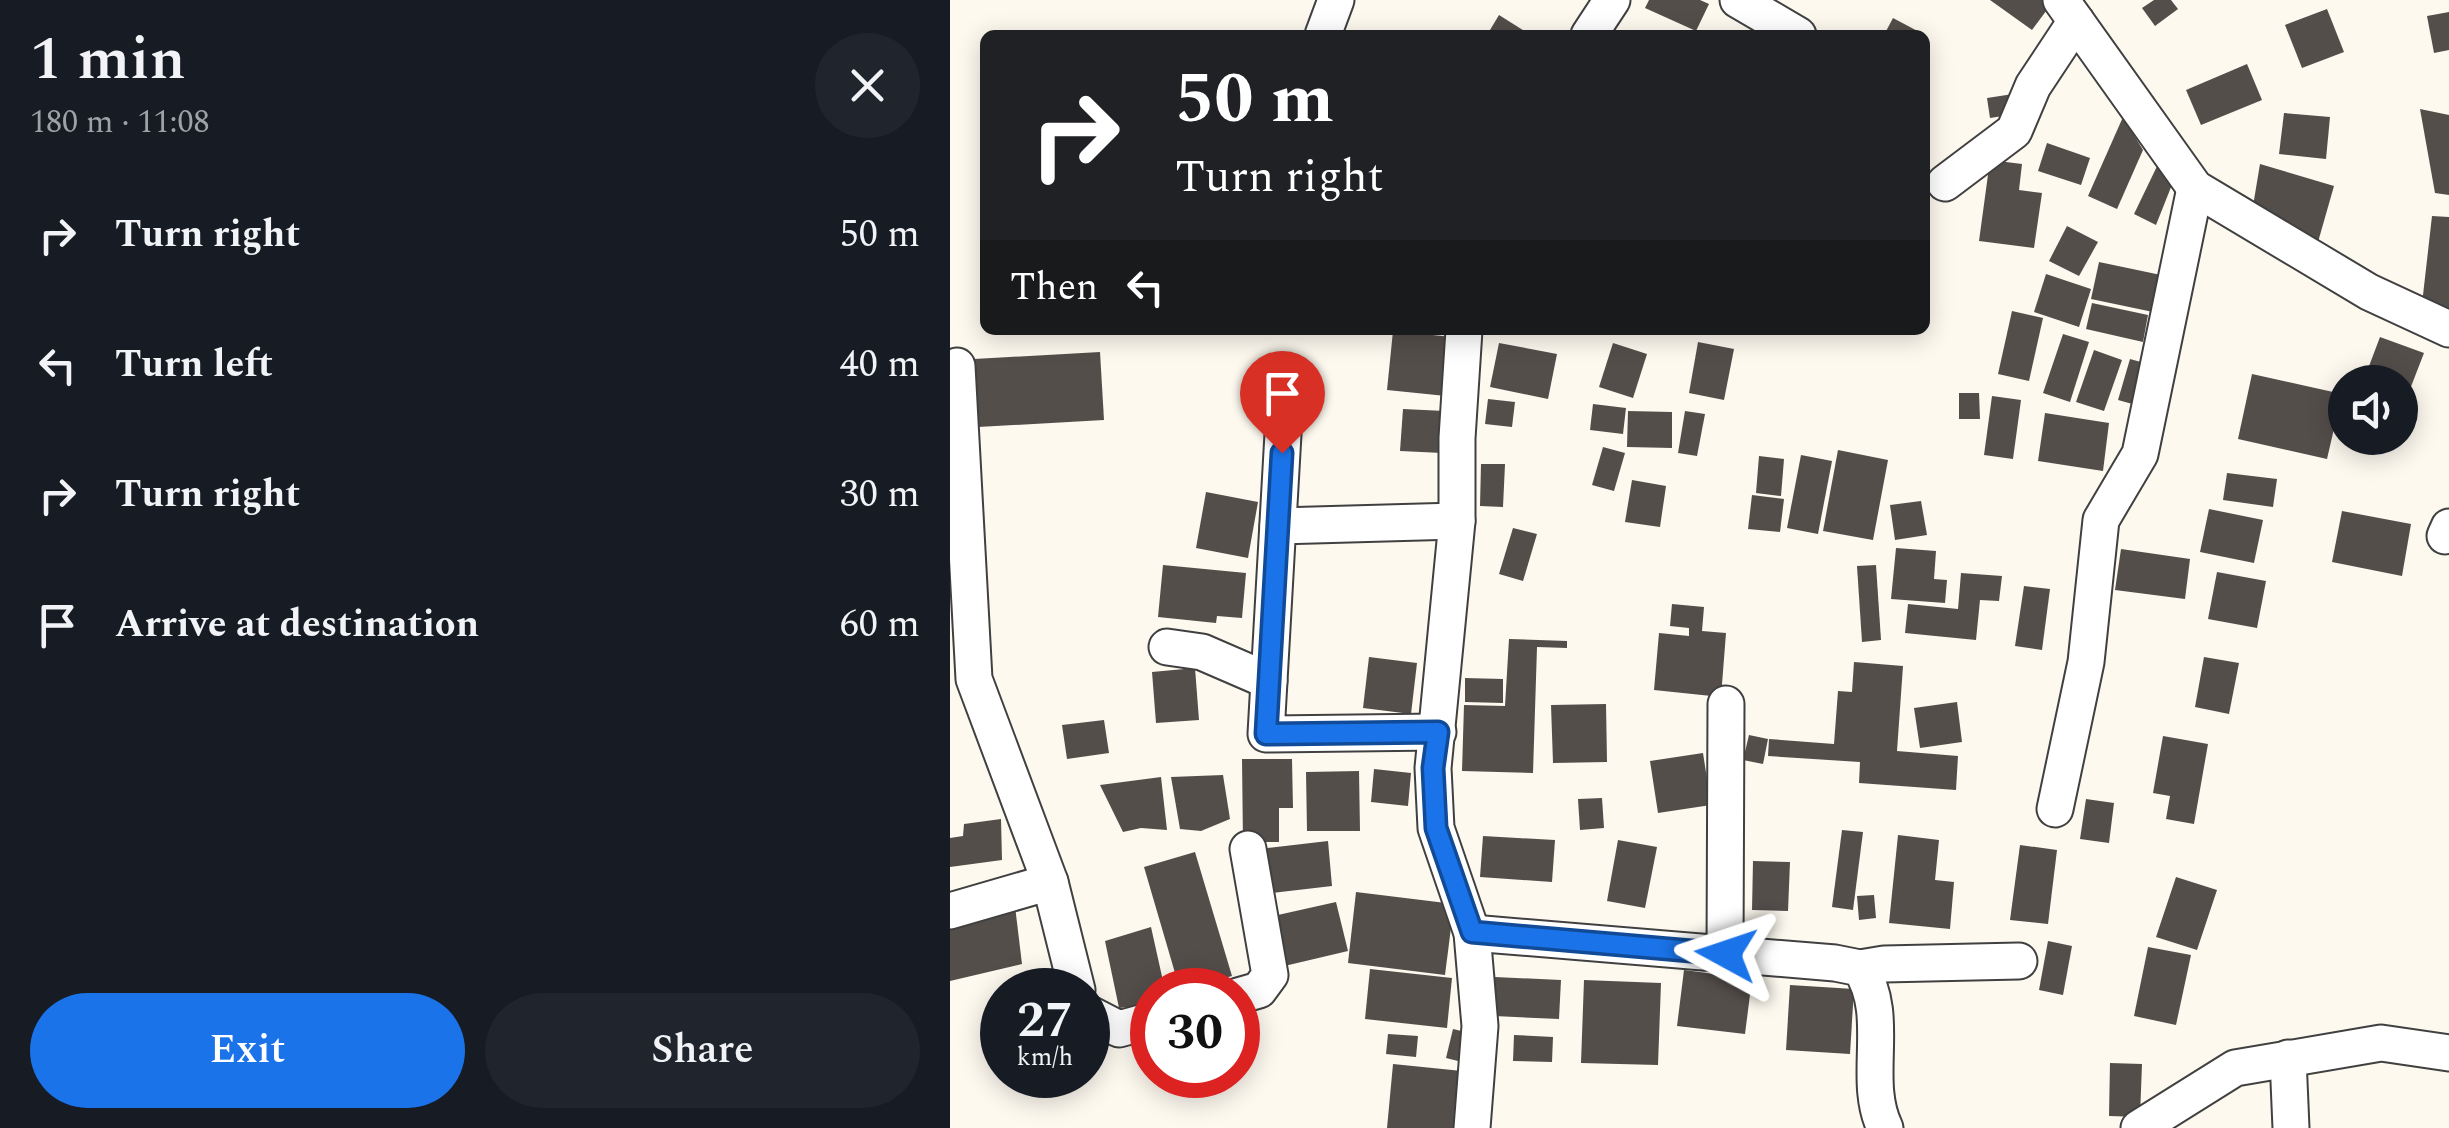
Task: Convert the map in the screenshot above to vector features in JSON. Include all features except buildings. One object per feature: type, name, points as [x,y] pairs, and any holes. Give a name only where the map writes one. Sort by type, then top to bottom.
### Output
[{"type":"street","points":[[1325,30],[1336,0]]},
{"type":"street","points":[[1592,30],[1612,0]]},
{"type":"street","points":[[1738,0],[1789,30]]},
{"type":"street","points":[[1945,184],[2014,131],[2069,10],[2195,188],[2369,292],[2449,329]]},
{"type":"street","points":[[2056,809],[2086,662],[2100,520],[2140,454],[2195,188]]},
{"type":"street","points":[[1464,335],[1457,521],[1433,768],[1436,828],[1472,932],[1480,1026],[1472,1128]]},
{"type":"street","points":[[957,366],[957,506],[974,679],[1050,882],[1072,968]]},
{"type":"street","points":[[1286,381],[1266,734],[1438,732]]},
{"type":"street","points":[[1278,526],[1457,521]]},
{"type":"street","points":[[1166,647],[1202,652],[1269,680]]},
{"type":"street","points":[[1726,704],[1726,954]]},
{"type":"street","points":[[1248,848],[1270,975],[1260,989]]},
{"type":"street","points":[[950,911],[1050,882]]},
{"type":"street","points":[[1472,932],[1860,968],[2019,961]]},
{"type":"street","points":[[1860,968],[1874,998],[1877,1098],[1885,1128]]},
{"type":"street","points":[[2139,1128],[2235,1068],[2381,1043],[2449,1052]]},
{"type":"street","points":[[2288,1058],[2291,1128]]},
{"type":"route","points":[[1282,453],[1266,734],[1438,732],[1433,768],[1436,828],[1472,932],[1726,954]]}]
